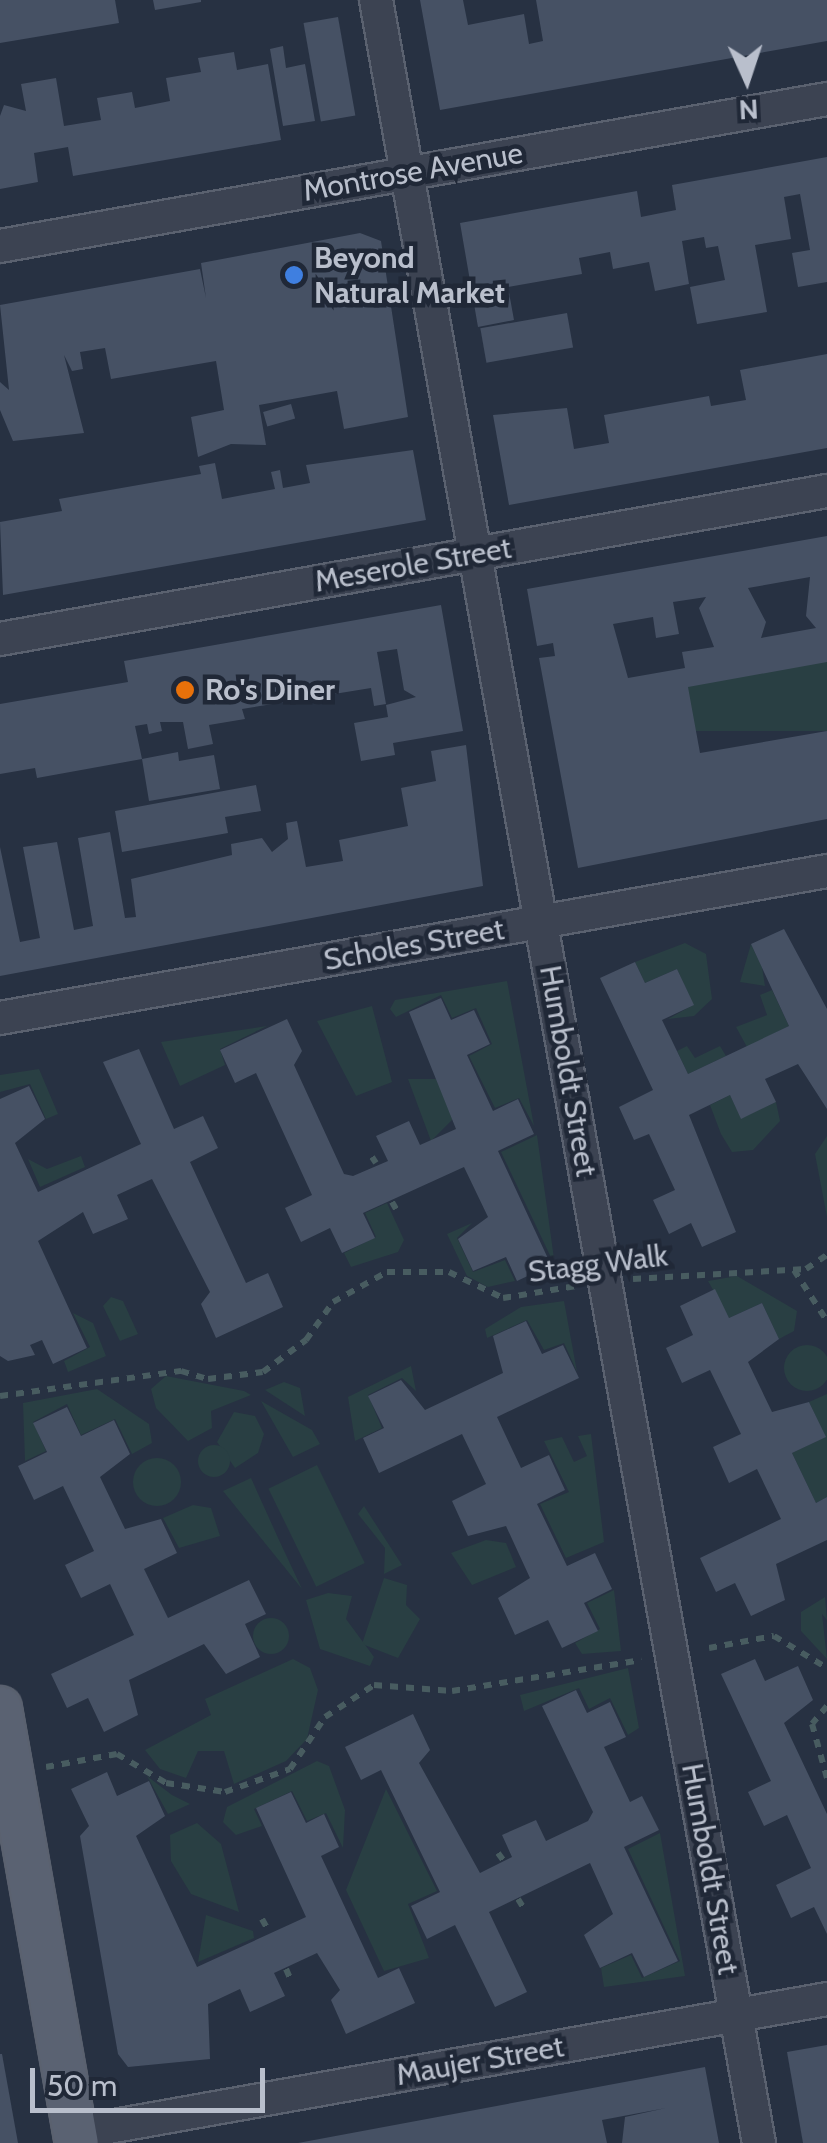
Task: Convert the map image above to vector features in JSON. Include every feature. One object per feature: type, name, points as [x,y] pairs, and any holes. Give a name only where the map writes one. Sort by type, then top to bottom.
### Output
[{"type":"main road","points":[[0,1708],[76,2138]]},
{"type":"street","name":"Humboldt Street","points":[[376,0],[759,2143]]},
{"type":"street","name":"Montrose Avenue","points":[[0,246],[827,99]]},
{"type":"street","name":"Meserole Street","points":[[0,639],[827,491]]},
{"type":"street","name":"Scholes Street","points":[[0,1018],[827,871]]},
{"type":"street","name":"Maujer Street","points":[[76,2138],[827,1999]]},
{"type":"path","name":"Stagg Walk","points":[[0,1396],[181,1371],[208,1378],[262,1372],[306,1340],[334,1302],[387,1272],[449,1272],[503,1298],[605,1280],[794,1270],[827,1255]]},
{"type":"path","points":[[794,1270],[827,1321]]},
{"type":"path","points":[[708,1648],[774,1636],[827,1668]]},
{"type":"path","points":[[12,1773],[117,1754],[166,1783],[225,1792],[290,1769],[326,1717],[374,1685],[452,1690],[642,1660]]},
{"type":"path","points":[[827,1706],[812,1724],[827,1778]]},
{"type":"path","points":[[262,1920],[268,1930]]},
{"type":"path","points":[[286,1969],[290,1978]]},
{"type":"green space","points":[[686,662],[827,662],[827,731],[686,731]]},
{"type":"green space","points":[[685,943],[706,954],[712,999],[694,1016],[668,1019],[693,1005],[677,969],[645,983],[635,962]]},
{"type":"green space","points":[[751,944],[762,967],[765,986],[740,982]]},
{"type":"green space","points":[[507,981],[534,1126],[519,1098],[495,1108],[469,1056],[492,1044],[476,1008],[452,1018],[441,995],[396,1017],[390,1009],[395,1000]]},
{"type":"green space","points":[[772,990],[789,1026],[747,1047],[736,1027],[767,1015],[760,995]]},
{"type":"green space","points":[[372,1006],[392,1082],[356,1096],[317,1021]]},
{"type":"green space","points":[[267,1026],[220,1049],[225,1065],[180,1086],[161,1042]]},
{"type":"green space","points":[[687,1046],[695,1058],[720,1046],[726,1056],[688,1074],[677,1051]]},
{"type":"green space","points":[[39,1069],[58,1114],[46,1119],[30,1084],[0,1092],[0,1075]]},
{"type":"green space","points":[[408,1079],[436,1079],[454,1118],[431,1141]]},
{"type":"green space","points":[[730,1095],[741,1118],[776,1102],[780,1121],[753,1150],[732,1152],[721,1134],[710,1105]]},
{"type":"green space","points":[[537,1135],[555,1266],[501,1152]]},
{"type":"green space","points":[[827,1136],[827,1217],[815,1154]]},
{"type":"green space","points":[[81,1156],[85,1167],[40,1187],[28,1159],[47,1169]]},
{"type":"green space","points":[[387,1203],[404,1240],[398,1252],[351,1267],[344,1253],[376,1237],[365,1213]]},
{"type":"green space","points":[[472,1223],[457,1238],[473,1272],[505,1260],[515,1281],[488,1287],[467,1276],[447,1234]]},
{"type":"green space","points":[[737,1276],[797,1311],[794,1331],[779,1339],[762,1303],[729,1318],[708,1281]]},
{"type":"green space","points":[[111,1297],[123,1301],[138,1334],[120,1341],[103,1306]]},
{"type":"green space","points":[[564,1301],[577,1372],[564,1343],[544,1350],[527,1320],[487,1338],[485,1329],[521,1307]]},
{"type":"green space","points":[[73,1313],[93,1323],[106,1356],[68,1372],[64,1361],[90,1347]]},
{"type":"green space","points":[[807,1345],[824,1351],[830,1368],[824,1385],[807,1391],[790,1385],[784,1368],[790,1351]]},
{"type":"green space","points":[[411,1366],[416,1391],[402,1378],[368,1395],[382,1428],[355,1441],[348,1397]]},
{"type":"green space","points":[[166,1376],[251,1395],[211,1411],[212,1428],[188,1441],[156,1408],[151,1389]]},
{"type":"green space","points":[[284,1382],[300,1388],[305,1416],[265,1390]]},
{"type":"green space","points":[[97,1389],[149,1424],[152,1443],[132,1454],[115,1419],[81,1435],[67,1404],[33,1422],[46,1451],[25,1461],[23,1403]]},
{"type":"green space","points":[[827,1394],[827,1497],[816,1503],[792,1453],[825,1437],[809,1402]]},
{"type":"green space","points":[[261,1401],[312,1430],[320,1444],[293,1457]]},
{"type":"green space","points":[[234,1412],[255,1416],[264,1434],[258,1453],[235,1468],[217,1442]]},
{"type":"green space","points":[[591,1434],[604,1542],[566,1558],[540,1504],[569,1492],[544,1441],[562,1437],[574,1462],[587,1456],[578,1436]]},
{"type":"green space","points":[[214,1445],[225,1450],[230,1461],[225,1472],[214,1477],[203,1472],[198,1461],[203,1450]]},
{"type":"green space","points":[[157,1458],[174,1465],[181,1482],[174,1499],[157,1506],[140,1499],[133,1482],[140,1465]]},
{"type":"green space","points":[[317,1465],[365,1563],[316,1587],[268,1489]]},
{"type":"green space","points":[[251,1478],[279,1540],[302,1589],[223,1491]]},
{"type":"green space","points":[[193,1505],[211,1508],[220,1536],[179,1548],[163,1518]]},
{"type":"green space","points":[[364,1506],[402,1565],[384,1574],[385,1548],[358,1514]]},
{"type":"green space","points":[[486,1540],[506,1543],[516,1567],[472,1585],[451,1553]]},
{"type":"green space","points":[[384,1578],[407,1585],[406,1605],[420,1619],[398,1658],[362,1644]]},
{"type":"green space","points":[[614,1590],[621,1651],[582,1654],[575,1643],[600,1629],[587,1603]]},
{"type":"green space","points":[[328,1593],[352,1596],[346,1619],[374,1657],[370,1666],[320,1649],[306,1600]]},
{"type":"green space","points":[[825,1597],[827,1620],[822,1614],[827,1659],[801,1631],[801,1612]]},
{"type":"green space","points":[[271,1618],[284,1623],[289,1636],[284,1649],[271,1654],[258,1649],[253,1636],[258,1623]]},
{"type":"green space","points":[[293,1659],[310,1668],[318,1690],[307,1739],[286,1761],[234,1784],[224,1751],[198,1751],[186,1778],[160,1769],[145,1750],[211,1715],[205,1699]]},
{"type":"green space","points":[[628,1668],[639,1728],[628,1735],[610,1698],[589,1709],[579,1688],[524,1711],[520,1695]]},
{"type":"green space","points":[[317,1761],[329,1766],[345,1810],[343,1848],[326,1813],[307,1821],[292,1791],[254,1809],[262,1826],[236,1835],[223,1822],[227,1807]]},
{"type":"green space","points":[[147,1776],[172,1795],[190,1804],[168,1814]]},
{"type":"green space","points":[[386,1789],[437,1891],[408,1904],[429,1958],[384,1971],[346,1890]]},
{"type":"green space","points":[[197,1823],[221,1844],[239,1912],[191,1894],[171,1861],[170,1835]]},
{"type":"green space","points":[[660,1833],[685,1976],[604,1987],[601,1968],[631,1955],[642,1978],[680,1961],[628,1849]]},
{"type":"green space","points":[[206,1915],[253,1931],[254,1938],[198,1962]]},
{"type":"building","points":[[0,0],[115,0],[119,23],[0,43]]},
{"type":"building","points":[[153,0],[201,0],[201,2],[155,10]]},
{"type":"building","points":[[420,0],[463,0],[468,25],[524,14],[529,44],[543,41],[536,0],[827,0],[827,41],[440,110]]},
{"type":"building","points":[[338,17],[355,115],[321,122],[304,23]]},
{"type":"building","points":[[283,46],[286,68],[305,64],[315,121],[283,126],[270,49]]},
{"type":"building","points":[[234,52],[237,70],[268,64],[281,140],[73,176],[68,147],[34,153],[38,182],[0,189],[0,116],[4,105],[26,111],[21,84],[56,78],[64,126],[101,120],[97,98],[132,92],[135,108],[170,101],[166,78],[201,72],[198,58]]},
{"type":"building","points":[[827,157],[827,282],[798,287],[792,253],[810,250],[800,194],[784,197],[791,239],[755,245],[767,312],[697,324],[690,287],[725,280],[718,246],[706,248],[704,237],[682,241],[689,284],[655,291],[649,262],[613,269],[610,252],[579,258],[582,274],[508,287],[514,320],[478,327],[460,223],[637,191],[641,217],[676,210],[672,185]]},
{"type":"building","points":[[360,233],[381,241],[408,417],[344,429],[337,391],[259,405],[266,445],[231,444],[198,457],[191,417],[224,410],[216,361],[111,379],[105,348],[80,352],[83,369],[72,371],[64,355],[84,433],[13,441],[0,410],[0,382],[9,390],[0,305],[200,269],[206,298],[201,263]]},
{"type":"building","points":[[567,313],[573,347],[486,363],[480,328]]},
{"type":"building","points":[[827,354],[827,448],[509,505],[493,415],[567,408],[574,449],[609,443],[604,415],[709,396],[711,406],[746,400],[740,370]]},
{"type":"building","points":[[291,404],[295,418],[267,426],[263,412]]},
{"type":"building","points":[[413,450],[426,520],[3,595],[0,522],[62,511],[59,499],[201,474],[199,466],[215,463],[222,499],[275,489],[271,472],[280,470],[283,488],[310,483],[306,465]]},
{"type":"building","points":[[827,536],[827,662],[688,687],[700,753],[827,731],[827,819],[578,868],[539,658],[555,656],[553,643],[537,646],[527,589]],"holes":[[[810,577],[806,616],[816,628],[761,638],[766,622],[748,588]],[[706,597],[699,608],[714,647],[682,652],[685,668],[628,678],[613,624],[653,617],[656,638],[679,634],[673,602]]]},
{"type":"building","points":[[441,605],[463,731],[393,743],[395,755],[361,761],[354,723],[388,717],[386,705],[416,697],[404,690],[397,649],[377,652],[386,704],[374,706],[371,688],[242,709],[245,719],[209,725],[213,744],[188,749],[183,722],[160,722],[162,731],[149,734],[147,724],[135,726],[142,759],[37,778],[35,768],[0,774],[0,704],[128,682],[124,661]]},
{"type":"building","points":[[466,745],[483,886],[0,976],[0,847],[20,942],[40,938],[23,847],[57,842],[74,930],[93,926],[78,838],[110,832],[125,918],[136,917],[131,879],[232,855],[231,844],[262,838],[272,852],[288,839],[286,823],[297,821],[306,867],[343,861],[339,840],[408,826],[401,788],[436,781],[431,751]]},
{"type":"building","points":[[178,752],[179,761],[214,755],[220,789],[149,801],[142,759]]},
{"type":"building","points":[[256,785],[261,811],[225,817],[228,833],[122,852],[115,811]]},
{"type":"building","points":[[784,929],[827,1009],[827,1109],[798,1064],[765,1079],[776,1102],[741,1119],[730,1095],[689,1115],[736,1232],[702,1247],[691,1223],[669,1234],[653,1200],[675,1190],[649,1134],[634,1140],[619,1107],[653,1090],[600,978],[635,962],[645,983],[677,969],[694,1005],[662,1020],[688,1074],[789,1026],[751,944]]},
{"type":"building","points":[[441,998],[451,1020],[474,1010],[490,1044],[467,1055],[493,1111],[518,1099],[534,1134],[498,1151],[551,1265],[517,1281],[506,1257],[473,1271],[458,1239],[488,1217],[464,1167],[363,1213],[375,1238],[342,1253],[330,1228],[301,1242],[285,1208],[312,1195],[256,1073],[235,1083],[220,1050],[287,1019],[302,1051],[294,1065],[344,1174],[353,1176],[388,1161],[376,1136],[409,1121],[420,1145],[456,1129],[409,1012]]},
{"type":"building","points":[[139,1049],[174,1129],[203,1116],[218,1148],[190,1162],[246,1283],[268,1273],[283,1307],[216,1338],[201,1304],[210,1292],[152,1179],[117,1195],[128,1219],[93,1234],[83,1212],[38,1241],[87,1348],[53,1364],[42,1340],[30,1345],[35,1355],[8,1361],[0,1356],[0,1099],[29,1086],[45,1119],[15,1143],[38,1192],[141,1144],[103,1062]]},
{"type":"building","points":[[715,1289],[729,1318],[762,1303],[779,1339],[748,1362],[772,1412],[809,1402],[826,1437],[792,1453],[816,1503],[827,1497],[827,1540],[776,1564],[785,1600],[751,1616],[735,1583],[716,1592],[700,1558],[781,1519],[757,1469],[729,1483],[713,1447],[741,1434],[710,1370],[682,1383],[666,1348],[693,1335],[680,1306]]},
{"type":"building","points":[[526,1321],[542,1354],[563,1345],[579,1378],[497,1417],[521,1468],[549,1455],[565,1490],[537,1504],[567,1566],[595,1553],[612,1589],[584,1603],[598,1631],[562,1648],[548,1620],[515,1635],[498,1598],[530,1578],[506,1526],[468,1536],[452,1501],[486,1484],[462,1434],[379,1473],[363,1438],[384,1428],[368,1396],[401,1380],[425,1410],[503,1373],[493,1336]]},
{"type":"building","points":[[67,1407],[81,1436],[114,1420],[130,1454],[100,1477],[125,1529],[161,1519],[177,1553],[144,1569],[168,1618],[249,1580],[266,1614],[245,1624],[260,1657],[226,1674],[204,1644],[129,1680],[138,1715],[104,1732],[88,1698],[67,1708],[51,1674],[134,1635],[110,1584],[81,1598],[65,1565],[94,1551],[63,1486],[34,1500],[18,1466],[47,1452],[33,1423]]},
{"type":"building","points":[[755,1659],[765,1681],[798,1666],[813,1700],[784,1723],[827,1814],[827,1934],[814,1907],[791,1918],[776,1885],[811,1868],[787,1815],[764,1826],[748,1792],[771,1781],[721,1674]]},
{"type":"building","points":[[576,1690],[587,1713],[610,1702],[626,1737],[604,1747],[630,1802],[642,1796],[659,1830],[624,1847],[678,1961],[644,1977],[632,1953],[600,1968],[584,1935],[613,1914],[590,1863],[489,1912],[527,1992],[495,2007],[455,1925],[427,1939],[411,1906],[440,1892],[381,1770],[361,1780],[345,1747],[413,1714],[430,1750],[419,1763],[480,1873],[512,1857],[502,1835],[536,1820],[546,1841],[588,1821],[593,1812],[542,1706]]},
{"type":"building","points":[[107,1772],[117,1796],[149,1781],[165,1816],[136,1836],[197,1967],[306,1917],[256,1808],[291,1792],[306,1823],[324,1814],[339,1847],[321,1856],[378,1978],[399,1968],[415,2003],[346,2034],[331,2000],[340,1990],[317,1953],[274,1973],[285,1996],[250,2012],[240,1989],[208,2004],[210,2059],[128,2067],[118,2054],[80,1836],[89,1826],[71,1789]]},
{"type":"building","points":[[827,2045],[827,2143],[803,2143],[787,2052]]},
{"type":"building","points":[[2,2054],[18,2143],[0,2143]]},
{"type":"building","points":[[705,2067],[719,2143],[622,2143],[625,2117],[666,2108],[602,2120],[607,2143],[298,2143]]},
{"type":"place","name":"Beyond Natural Market","points":[[294,275]]},
{"type":"place","name":"Ro's Diner","points":[[185,690]]}]
